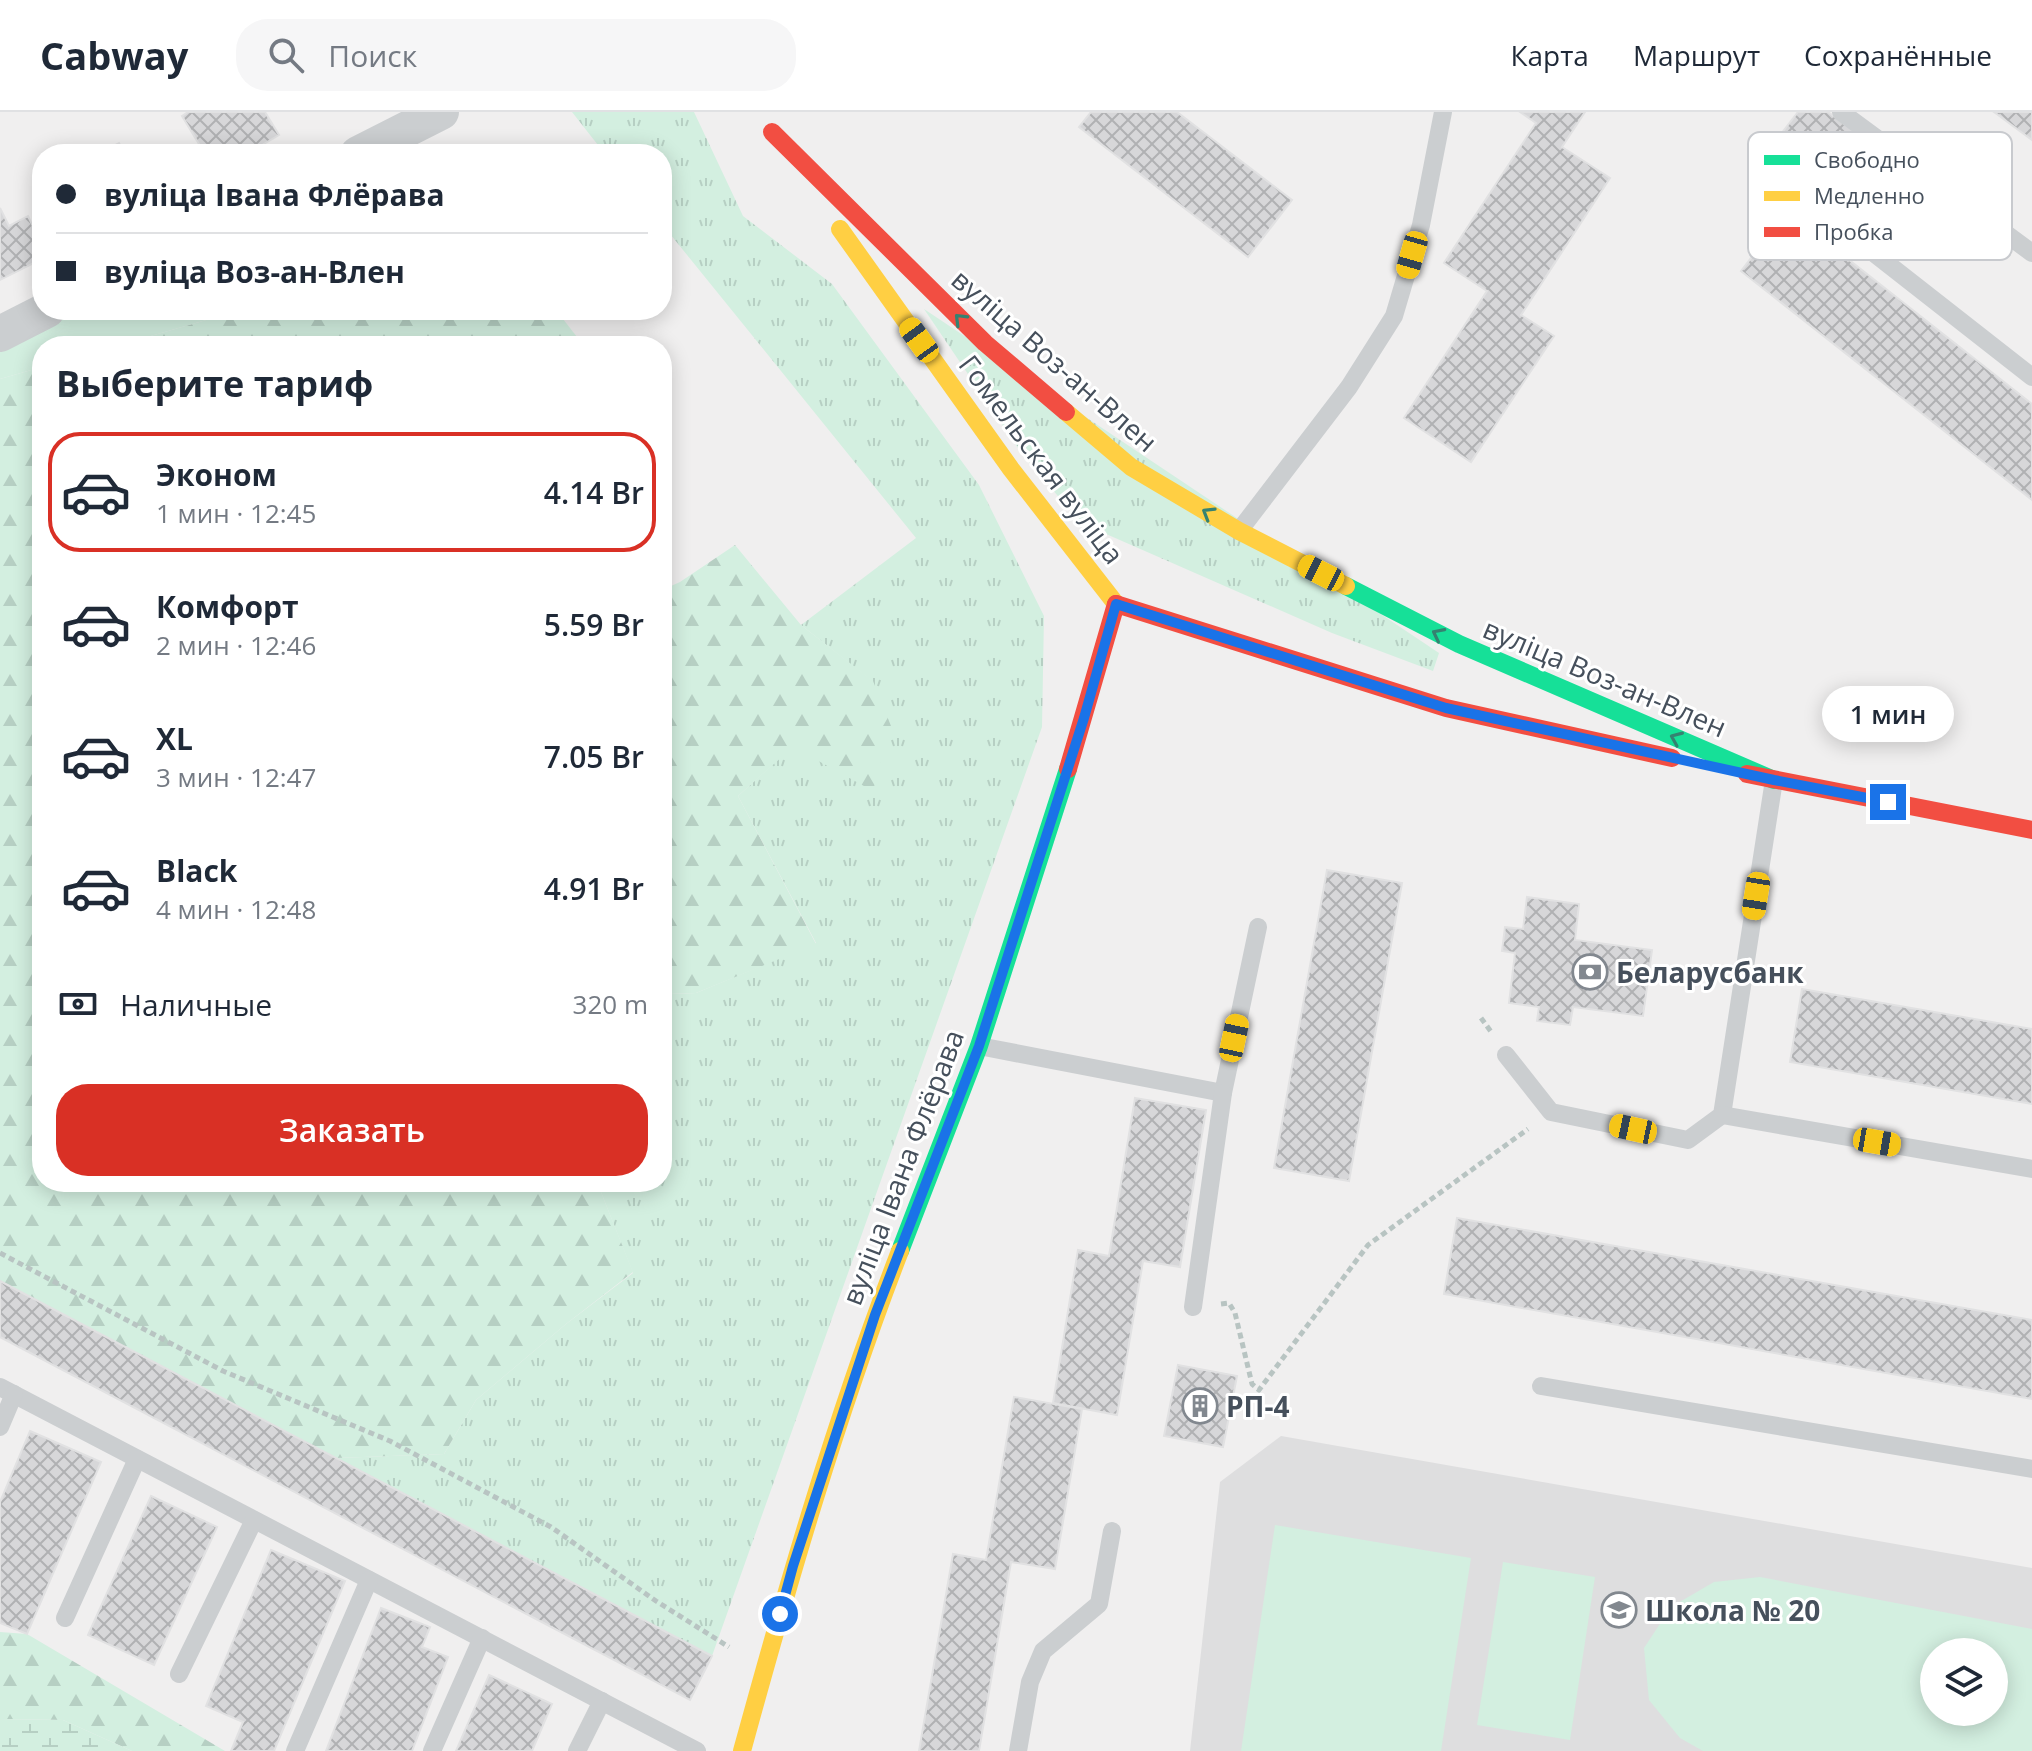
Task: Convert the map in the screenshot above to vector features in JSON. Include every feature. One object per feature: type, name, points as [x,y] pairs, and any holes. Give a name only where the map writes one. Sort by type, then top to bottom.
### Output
[{"type":"main road","name":"вуліца Воз-ан-Влен","points":[[768,127],[997,354],[1131,467],[1239,531],[1459,644],[1774,780]]},
{"type":"main road","name":"Гомельская вуліца","points":[[768,127],[1011,469],[1116,604]]},
{"type":"main road","name":"вуліца Воз-ан-Влен","points":[[1116,604],[1446,708],[1774,780],[2032,830]]},
{"type":"main road","name":"вуліца Івана Флёрава","points":[[742,1751],[793,1566],[875,1315],[979,1046],[1084,718],[1116,604]]},
{"type":"street","points":[[378,144],[441,112]]},
{"type":"street","points":[[0,334],[32,318]]},
{"type":"lane","points":[[1239,531],[1349,387],[1394,316],[1421,225],[1443,112]]},
{"type":"lane","points":[[1841,112],[1868,132]]},
{"type":"lane","points":[[2012,238],[2032,253]]},
{"type":"lane","points":[[1883,260],[2032,377]]},
{"type":"lane","points":[[1506,1055],[1551,1112],[1688,1140],[1722,1115],[1774,780]]},
{"type":"lane","points":[[1193,1307],[1223,1093],[1258,927]]},
{"type":"lane","points":[[979,1046],[1223,1093]]},
{"type":"lane","points":[[1722,1115],[2032,1169]]},
{"type":"lane","points":[[1541,1386],[2032,1469]]},
{"type":"lane","points":[[0,1427],[7,1390],[697,1751]]},
{"type":"lane","points":[[65,1618],[137,1459]]},
{"type":"lane","points":[[179,1674],[254,1520]]},
{"type":"lane","points":[[1018,1751],[1030,1682],[1043,1651],[1099,1604],[1112,1531]]},
{"type":"lane","points":[[295,1751],[369,1580]]},
{"type":"lane","points":[[432,1751],[482,1638]]},
{"type":"lane","points":[[577,1751],[602,1701]]},
{"type":"path","points":[[1193,1307],[1229,1303],[1235,1313],[1252,1384],[1259,1390],[1368,1245],[1551,1112]]},
{"type":"path","points":[[0,1253],[223,1371],[390,1441],[444,1469],[551,1527],[724,1645],[767,1661]]},
{"type":"shaded area","name":"Школа № 20","points":[[1281,1436],[2032,1568],[2032,1751],[1190,1751],[1220,1482]]},
{"type":"green space","points":[[572,112],[694,112],[743,216],[832,284],[979,485],[1044,616],[1042,727],[712,1656],[336,1458],[444,1454],[476,1400],[566,1324],[633,1273],[601,1192],[672,1192],[672,994],[696,993],[816,943],[738,796],[872,681],[801,625],[916,538],[672,236],[672,144],[597,144]]},
{"type":"green space","points":[[924,309],[1439,653],[1433,671],[1332,633],[1081,523],[1022,454]]},
{"type":"green space","points":[[58,320],[206,320],[151,336],[32,336],[32,370],[0,379],[0,349]]},
{"type":"green space","points":[[206,320],[564,320],[576,336],[151,336]]},
{"type":"green space","points":[[32,370],[32,1192],[601,1192],[633,1272],[476,1400],[444,1454],[336,1458],[0,1281],[0,379]]},
{"type":"green space","points":[[735,545],[801,625],[873,681],[891,726],[873,791],[793,747],[738,796],[816,944],[696,993],[672,994],[672,586]]},
{"type":"green space","points":[[1275,1525],[1471,1558],[1441,1751],[1241,1751]]},
{"type":"green space","points":[[1503,1562],[1595,1577],[1570,1740],[1477,1725]]},
{"type":"green space","points":[[1760,1577],[2032,1629],[2032,1751],[1703,1751],[1680,1738],[1649,1700],[1644,1648],[1671,1607],[1714,1582]]},
{"type":"green space","points":[[0,1632],[27,1634],[225,1751],[132,1751],[63,1720],[0,1719]]},
{"type":"green space","points":[[0,1719],[63,1720],[132,1751],[0,1751]]},
{"type":"building","points":[[188,112],[265,112],[279,135],[264,144],[199,144],[182,116]]},
{"type":"building","points":[[1091,112],[1177,112],[1292,200],[1248,257],[1079,127]]},
{"type":"building","points":[[1520,112],[1585,112],[1562,147],[1610,178],[1521,315],[1554,336],[1471,462],[1404,418],[1487,291],[1444,263],[1536,123]]},
{"type":"building","points":[[1798,112],[1828,112],[1855,132],[1783,132]]},
{"type":"building","points":[[1994,112],[2032,112],[2032,140]]},
{"type":"building","points":[[0,208],[9,226],[28,216],[32,224],[32,264],[0,280]]},
{"type":"building","points":[[1749,260],[1849,260],[2032,404],[2032,500],[1741,271]]},
{"type":"building","points":[[1327,870],[1402,883],[1349,1181],[1274,1168]]},
{"type":"building","points":[[1527,897],[1579,904],[1575,940],[1652,950],[1643,1016],[1573,1007],[1570,1025],[1537,1021],[1539,1007],[1509,1003],[1515,953],[1502,951],[1505,927],[1523,929]]},
{"type":"building","points":[[1802,989],[2032,1029],[2032,1104],[1790,1062]]},
{"type":"building","points":[[1135,1098],[1206,1110],[1180,1267],[1143,1261],[1117,1415],[1053,1403],[1078,1250],[1109,1256]]},
{"type":"building","points":[[1457,1218],[2032,1320],[2032,1399],[1444,1294]]},
{"type":"building","points":[[0,1281],[712,1656],[690,1700],[0,1337]]},
{"type":"building","name":"РП-4","points":[[1178,1365],[1237,1376],[1223,1447],[1164,1436]]},
{"type":"building","points":[[1014,1397],[1082,1409],[1055,1569],[1011,1562],[979,1751],[919,1751],[953,1554],[986,1560]]},
{"type":"building","points":[[30,1431],[101,1462],[27,1634],[0,1623],[0,1502]]},
{"type":"building","points":[[151,1496],[217,1527],[154,1665],[88,1635]]},
{"type":"building","points":[[271,1550],[345,1581],[274,1751],[231,1751],[243,1722],[206,1706]]},
{"type":"building","points":[[381,1608],[430,1627],[422,1647],[448,1657],[412,1751],[326,1751]]},
{"type":"building","points":[[489,1675],[552,1704],[532,1751],[456,1751]]},
{"type":"traffic: fast","points":[[1346,586],[1459,644],[1774,780]]},
{"type":"traffic: fast","points":[[900,1251],[979,1046],[1068,769]]},
{"type":"traffic: slow","points":[[840,229],[1011,469],[1116,604]]},
{"type":"traffic: slow","points":[[1066,412],[1131,467],[1239,531],[1346,586]]},
{"type":"traffic: slow","points":[[742,1751],[815,1499],[855,1374],[900,1251]]},
{"type":"traffic: jam","points":[[772,132],[985,343],[1066,412]]},
{"type":"traffic: jam","points":[[1116,604],[1446,708],[1672,758]]},
{"type":"traffic: jam","points":[[1068,769],[1116,604]]},
{"type":"traffic: jam","points":[[1747,774],[2032,830]]},
{"type":"place","name":"Беларусбанк","points":[[1590,972]]},
{"type":"place","name":"РП-4","points":[[1200,1406]]},
{"type":"place","name":"Школа № 20","points":[[1619,1610]]},
{"type":"route","points":[[780,1614],[875,1315],[979,1046],[1084,718],[1116,604],[1446,708],[1888,802]]}]
